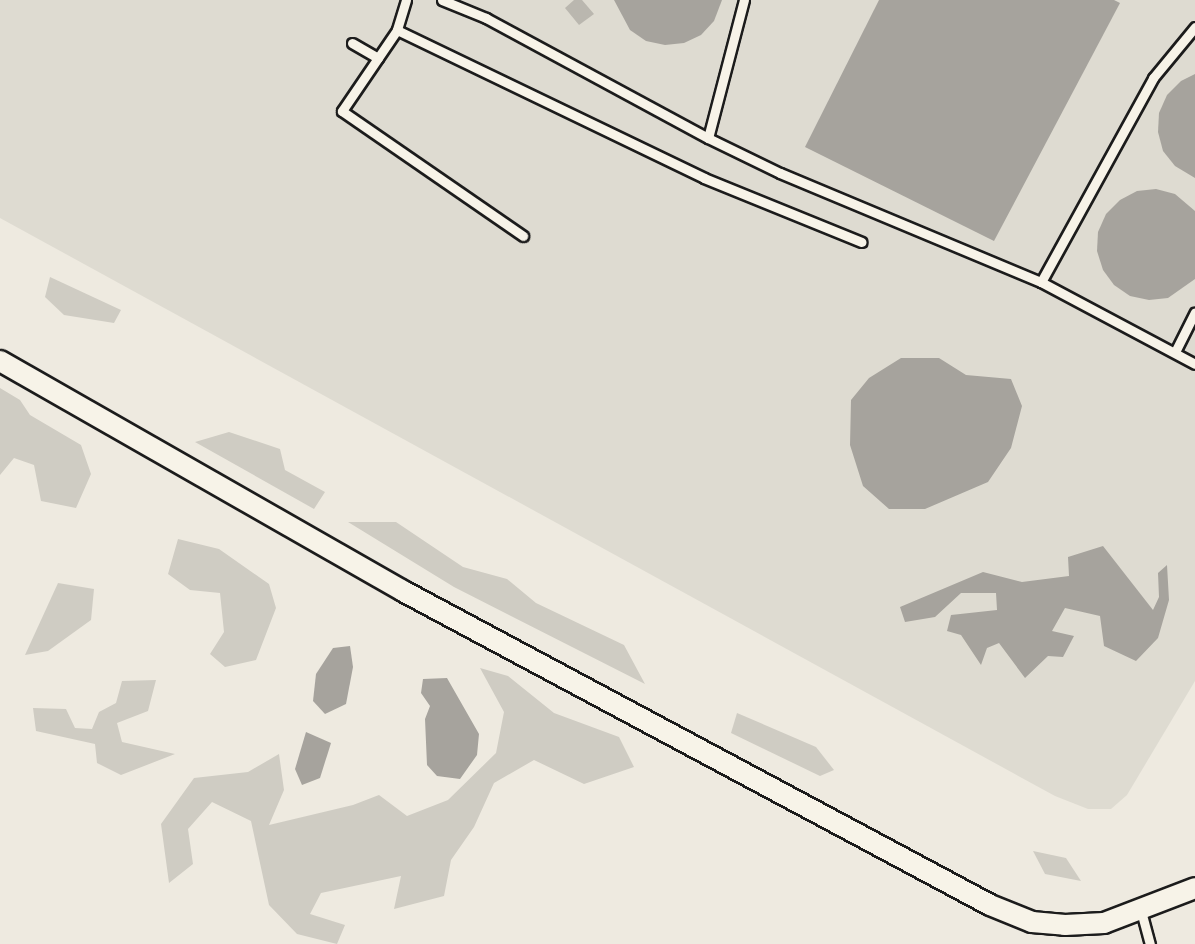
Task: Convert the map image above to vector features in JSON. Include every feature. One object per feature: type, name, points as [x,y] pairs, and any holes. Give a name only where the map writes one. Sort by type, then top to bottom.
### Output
[{"type":"street","points":[[0,361],[403,591],[990,905],[1032,922],[1065,925],[1104,923],[1142,911],[1195,888]]},
{"type":"lane","points":[[406,0],[397,30],[342,111],[346,116],[523,236]]},
{"type":"lane","points":[[442,0],[486,18],[708,138],[780,173],[1041,282],[1176,350],[1195,364]]},
{"type":"lane","points":[[708,138],[744,0]]},
{"type":"lane","points":[[1041,282],[1153,78],[1195,27]]},
{"type":"lane","points":[[397,30],[704,178],[862,242]]},
{"type":"lane","points":[[352,43],[378,58]]},
{"type":"lane","points":[[1176,350],[1195,312]]},
{"type":"lane","points":[[1142,911],[1150,944]]},
{"type":"shaded area","points":[[0,0],[1195,0],[1195,681],[1127,795],[1111,809],[1088,809],[1055,796],[0,218]]},
{"type":"shaded area","points":[[614,0],[722,0],[714,21],[701,35],[684,43],[665,45],[646,41],[630,30]]},
{"type":"shaded area","points":[[879,0],[1114,0],[1120,3],[994,241],[805,147]]},
{"type":"shaded area","points":[[1195,74],[1195,178],[1175,166],[1163,151],[1158,132],[1159,113],[1167,95],[1181,81]]},
{"type":"shaded area","points":[[1156,189],[1175,194],[1195,211],[1195,279],[1168,298],[1149,300],[1130,296],[1114,285],[1103,270],[1097,251],[1098,232],[1106,214],[1120,200],[1137,191]]},
{"type":"shaded area","points":[[50,277],[121,310],[114,323],[64,315],[45,297]]},
{"type":"shaded area","points":[[901,358],[939,358],[966,375],[1011,379],[1022,406],[1011,448],[988,482],[925,509],[889,509],[863,486],[850,445],[851,400],[869,378]]},
{"type":"shaded area","points":[[0,388],[20,400],[30,415],[81,445],[91,474],[76,508],[41,501],[34,465],[14,458],[0,475]]},
{"type":"shaded area","points":[[229,432],[280,449],[285,470],[325,492],[314,509],[195,442]]},
{"type":"shaded area","points":[[348,522],[396,522],[463,567],[507,579],[536,603],[624,645],[645,684],[454,587]]},
{"type":"shaded area","points":[[178,539],[219,549],[269,584],[276,608],[256,660],[225,667],[210,654],[224,632],[220,593],[190,590],[168,574]]},
{"type":"shaded area","points":[[1103,546],[1153,610],[1159,597],[1158,573],[1167,565],[1169,600],[1158,638],[1136,661],[1104,646],[1100,616],[1065,608],[1052,631],[1074,636],[1063,657],[1048,656],[1025,678],[999,643],[987,648],[981,665],[961,635],[947,631],[951,615],[997,610],[996,593],[961,593],[935,617],[905,622],[900,607],[983,572],[1022,582],[1069,576],[1068,557]]},
{"type":"shaded area","points":[[58,583],[94,589],[91,620],[48,651],[25,655]]},
{"type":"shaded area","points":[[350,646],[353,667],[346,704],[325,714],[313,701],[316,674],[333,648]]},
{"type":"shaded area","points":[[480,668],[508,676],[554,713],[619,737],[634,767],[584,784],[534,760],[494,783],[474,827],[451,860],[444,896],[394,909],[401,876],[321,893],[310,914],[345,925],[337,944],[297,934],[269,905],[251,821],[212,802],[188,829],[193,864],[169,883],[161,824],[194,778],[248,772],[279,754],[284,790],[269,825],[353,805],[379,795],[407,816],[448,800],[496,753],[504,712]]},
{"type":"shaded area","points":[[447,678],[479,734],[477,755],[460,779],[437,776],[427,765],[425,719],[430,706],[421,693],[423,679]]},
{"type":"shaded area","points":[[156,680],[148,711],[117,723],[122,742],[175,754],[121,775],[97,763],[95,744],[36,731],[33,708],[66,709],[75,728],[92,729],[99,712],[116,703],[122,681]]},
{"type":"shaded area","points":[[737,713],[816,747],[834,770],[820,776],[731,733]]},
{"type":"shaded area","points":[[306,732],[331,743],[320,778],[302,785],[295,769]]},
{"type":"shaded area","points":[[1033,851],[1066,858],[1081,881],[1045,874]]},
{"type":"building","points":[[574,0],[582,0],[594,14],[579,25],[565,8]]}]
